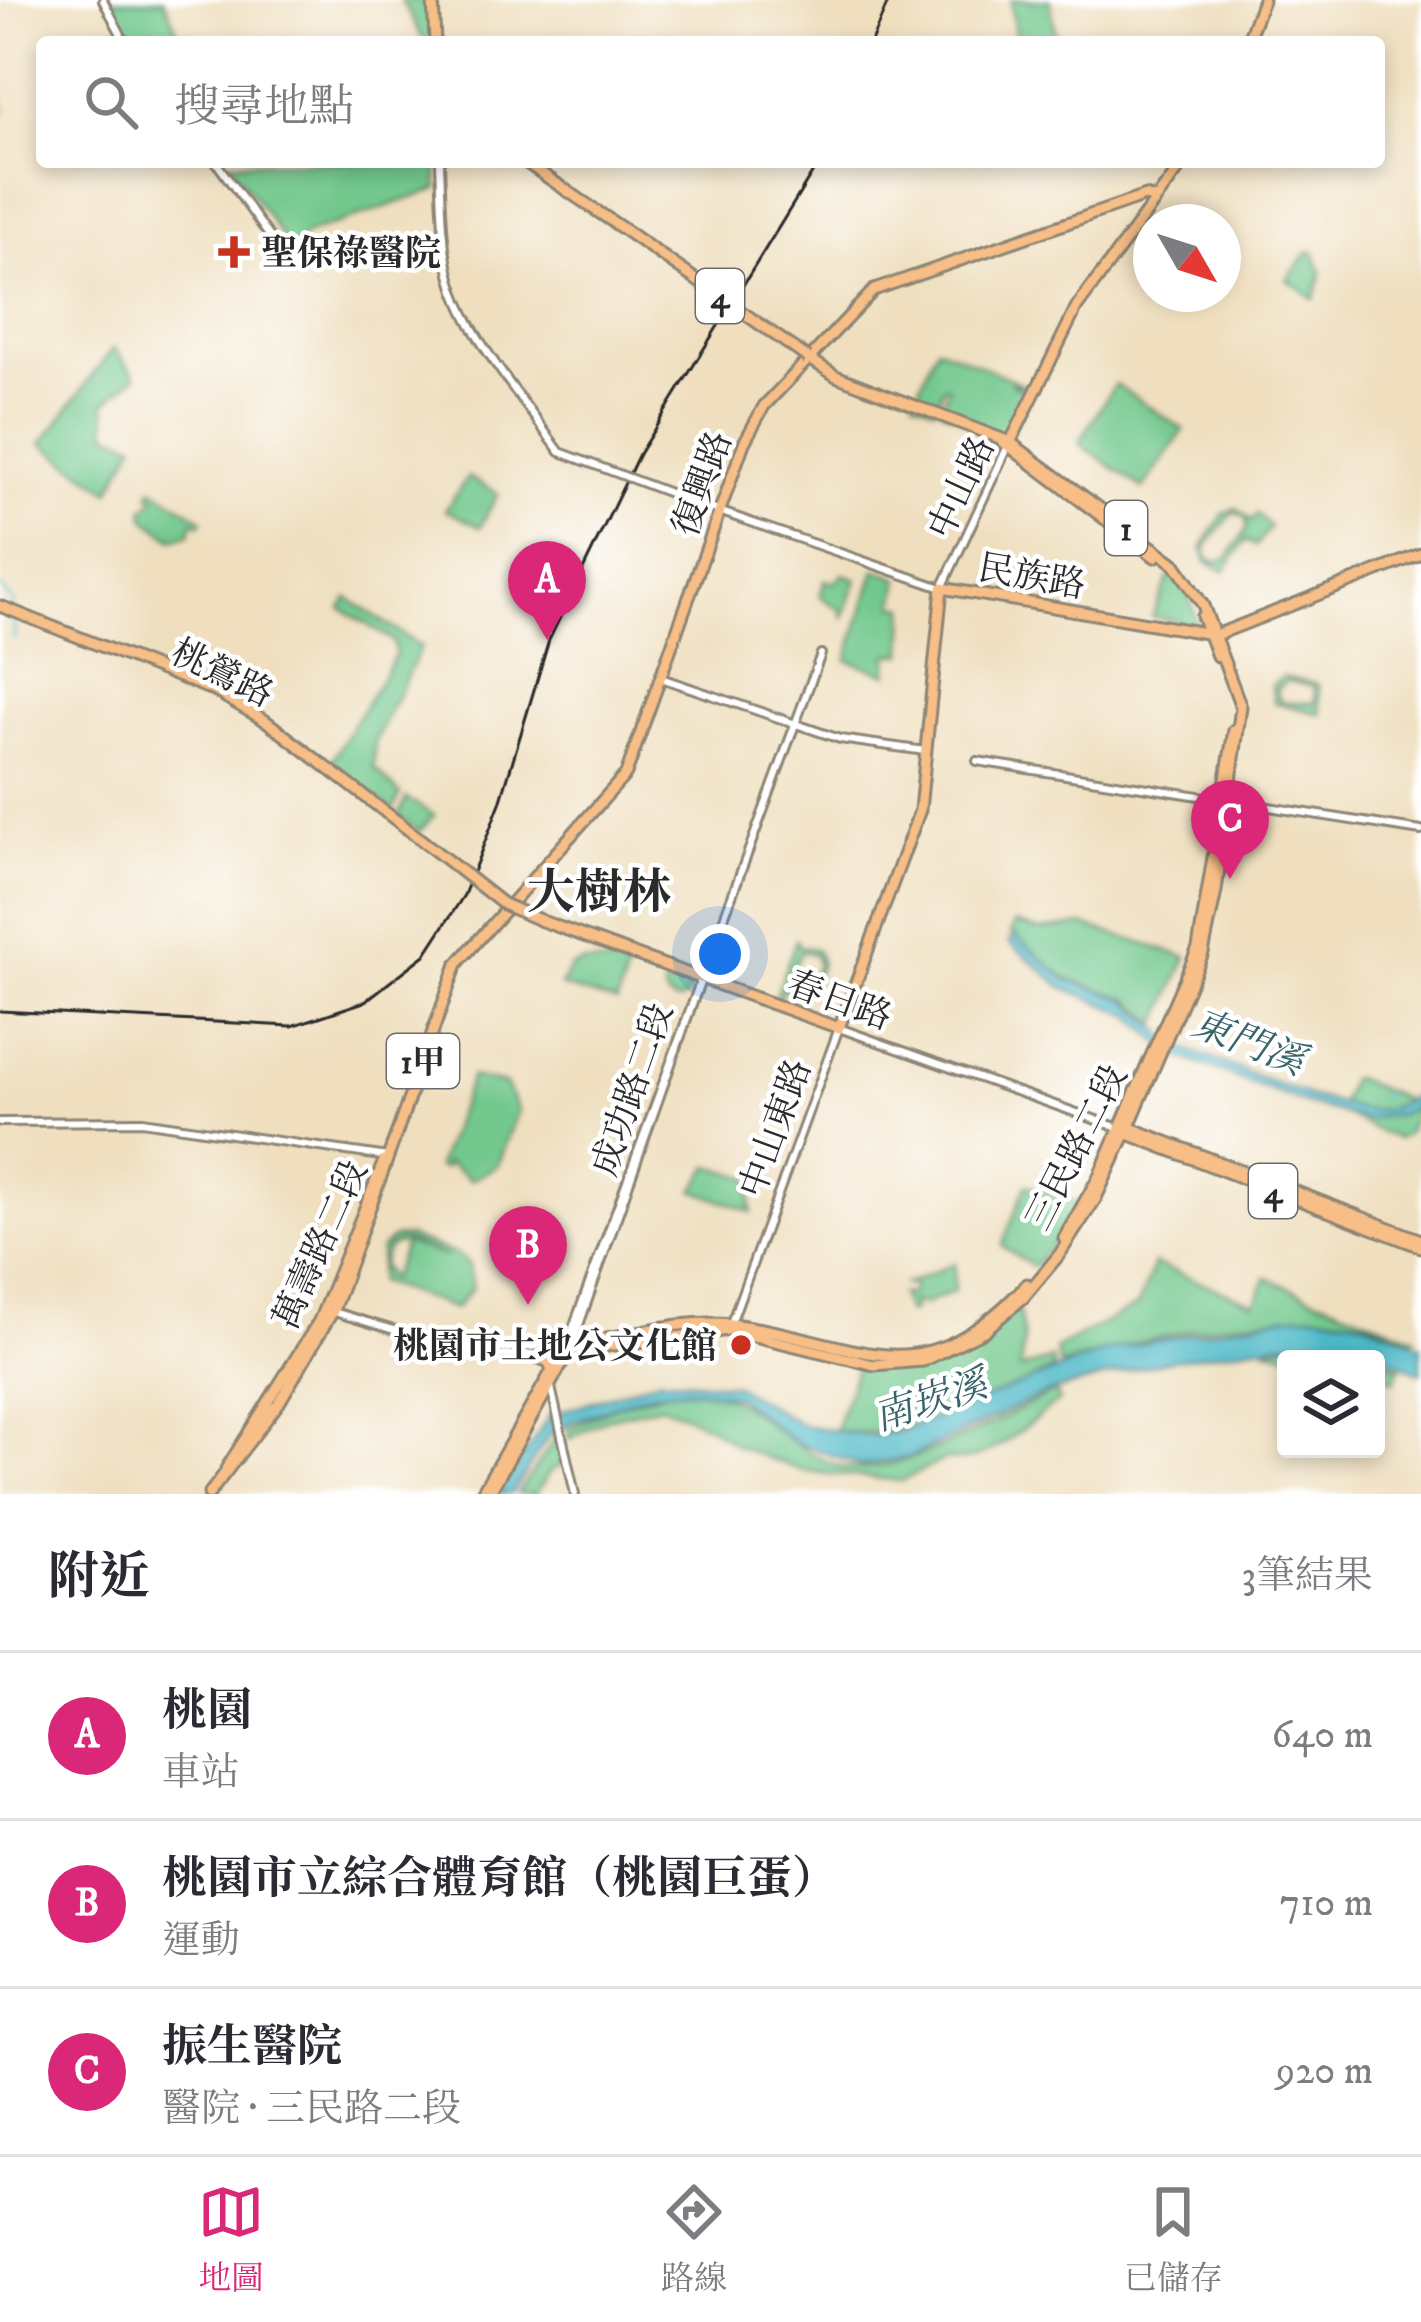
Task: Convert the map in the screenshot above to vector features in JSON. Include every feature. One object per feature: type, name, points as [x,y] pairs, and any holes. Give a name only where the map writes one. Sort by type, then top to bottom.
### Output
[{"type":"main road","points":[[433,0],[435,36]]},
{"type":"main road","points":[[1249,36],[1263,0]]},
{"type":"main road","name":"4","points":[[534,168],[836,376],[1007,444]]},
{"type":"main road","name":"中山路","points":[[1007,444],[1076,310],[1179,168]]},
{"type":"main road","name":"復興路","points":[[388,1157],[457,964],[626,774],[752,424],[808,358],[878,288],[1144,196],[1155,199]]},
{"type":"main road","name":"1","points":[[1007,444],[1178,574],[1212,634],[1235,706],[1226,800]]},
{"type":"main road","points":[[1212,634],[1421,554]]},
{"type":"main road","name":"中山路","points":[[898,877],[920,810],[942,588]]},
{"type":"main road","name":"民族路","points":[[942,588],[1212,634]]},
{"type":"main road","name":"桃鶯路","points":[[8,609],[224,696],[266,721],[503,904],[542,921]]},
{"type":"main road","name":"三民路二段","points":[[730,1327],[864,1363],[923,1361],[974,1338],[1037,1278],[1075,1222],[1124,1130],[1163,1037],[1201,938],[1226,800]]},
{"type":"main road","name":"中山東路","points":[[839,1028],[898,877]]},
{"type":"main road","name":"春日路","points":[[542,921],[839,1028]]},
{"type":"main road","name":"春日路","points":[[1124,1130],[1421,1244]]},
{"type":"main road","name":"萬壽路二段","points":[[209,1494],[279,1403],[329,1310],[378,1168],[388,1157]]},
{"type":"main road","name":"1","points":[[568,1348],[730,1327]]},
{"type":"main road","points":[[548,1384],[551,1371],[568,1348]]},
{"type":"main road","points":[[485,1494],[568,1348]]},
{"type":"main road","points":[[534,1356],[549,1362],[551,1371]]},
{"type":"street","points":[[103,0],[122,36]]},
{"type":"street","points":[[220,168],[288,262]]},
{"type":"street","name":"民族路","points":[[440,168],[449,286],[460,312],[560,452],[942,588]]},
{"type":"street","name":"中山路","points":[[942,588],[1007,444]]},
{"type":"street","name":"成功路二段","points":[[568,1348],[820,653]]},
{"type":"street","points":[[661,678],[840,740],[928,752]]},
{"type":"street","points":[[977,761],[1421,831]]},
{"type":"street","name":"春日路","points":[[839,1028],[1124,1130]]},
{"type":"street","name":"中山東路","points":[[730,1327],[839,1028]]},
{"type":"street","points":[[0,1122],[142,1120],[388,1157]]},
{"type":"street","points":[[329,1310],[460,1352],[534,1356],[568,1348]]},
{"type":"street","points":[[409,1334],[503,1349],[568,1348]]},
{"type":"street","points":[[548,1384],[575,1494]]},
{"type":"green space","points":[[109,0],[164,0],[179,36],[128,36]]},
{"type":"green space","points":[[401,0],[432,0],[435,36],[422,36]]},
{"type":"green space","points":[[1011,0],[1050,0],[1056,36],[1015,36]]},
{"type":"green space","points":[[233,168],[437,168],[438,189],[307,234],[291,250]]},
{"type":"green space","points":[[1308,252],[1314,252],[1322,273],[1314,299],[1287,279]]},
{"type":"green space","points":[[937,346],[1031,388],[1010,383],[1028,394],[1010,432],[1001,435],[941,410],[949,387],[944,386],[935,408],[914,400]]},
{"type":"green space","points":[[113,348],[136,376],[105,403],[108,432],[135,444],[110,491],[42,444]]},
{"type":"green space","points":[[1115,384],[1184,430],[1143,489],[1079,443]]},
{"type":"green space","points":[[468,477],[498,493],[480,527],[445,510]]},
{"type":"green space","points":[[153,488],[203,520],[200,525],[193,521],[190,534],[173,539],[146,519],[144,509],[155,498],[149,494]]},
{"type":"green space","points":[[1236,508],[1252,521],[1257,514],[1270,527],[1256,546],[1246,540],[1225,571],[1207,562],[1202,547],[1224,513]],"holes":[[[1234,512],[1246,517],[1247,528],[1227,559],[1215,562],[1206,555],[1207,545]]]},
{"type":"green space","points":[[876,570],[900,579],[895,605],[906,607],[904,654],[888,654],[888,674],[847,660]]},
{"type":"green space","points":[[1171,573],[1187,591],[1199,626],[1152,617]]},
{"type":"green space","points":[[844,574],[857,579],[843,619],[842,611],[820,596],[825,580],[834,583]]},
{"type":"green space","points":[[348,598],[421,647],[375,741],[374,768],[400,794],[393,811],[330,763],[396,654],[393,641],[341,608]]},
{"type":"green space","points":[[1283,677],[1318,684],[1321,714],[1274,702],[1272,685]],"holes":[[[1288,681],[1314,687],[1315,703],[1281,702],[1276,689]]]},
{"type":"green space","points":[[406,798],[434,815],[419,832],[399,816]]},
{"type":"green space","points":[[1015,923],[1038,930],[1083,925],[1187,957],[1158,1024],[1129,999],[1066,978],[1011,933]]},
{"type":"green space","points":[[796,940],[799,946],[816,949],[821,963],[810,991],[795,996],[784,988],[780,998],[775,996]],"holes":[[[801,951],[814,954],[817,964],[809,985],[799,991],[787,978]]]},
{"type":"green space","points":[[582,963],[629,964],[617,1003],[560,986],[570,968]]},
{"type":"green space","points":[[677,975],[690,988],[677,1001],[664,988]]},
{"type":"green space","points":[[471,1077],[505,1084],[518,1110],[497,1166],[471,1180],[447,1163],[444,1169],[437,1167]]},
{"type":"green space","points":[[1350,1079],[1418,1105],[1406,1134],[1397,1139],[1338,1112]]},
{"type":"green space","points":[[710,1166],[750,1178],[752,1212],[694,1190]]},
{"type":"green space","points":[[1026,1185],[1079,1203],[1069,1225],[1033,1267],[1002,1246]]},
{"type":"green space","points":[[408,1237],[458,1255],[469,1265],[472,1288],[455,1309],[378,1282],[381,1249],[393,1238]],"holes":[[[407,1242],[447,1257],[405,1243],[391,1279],[382,1261],[392,1246]]]},
{"type":"green space","points":[[955,1263],[954,1291],[923,1305],[912,1302],[914,1310],[907,1313],[900,1294],[910,1295],[914,1286],[905,1284]]},
{"type":"green space","points":[[1154,1264],[1255,1303],[1266,1278],[1415,1337],[1412,1341],[1379,1325],[1338,1317],[1290,1316],[1188,1331],[1060,1366],[1056,1349],[1138,1305]]},
{"type":"green space","points":[[1018,1309],[1024,1339],[1020,1369],[1052,1359],[1054,1368],[976,1406],[919,1425],[862,1432],[835,1430],[857,1366],[902,1368],[944,1357],[983,1337]]},
{"type":"green space","points":[[1311,1339],[1346,1350],[1277,1351],[1264,1348]]},
{"type":"green space","points":[[1385,1362],[1400,1367],[1395,1381],[1385,1376]]},
{"type":"green space","points":[[693,1390],[734,1400],[826,1461],[851,1468],[875,1467],[956,1441],[1056,1391],[1059,1401],[990,1451],[961,1460],[946,1459],[902,1481],[803,1471],[738,1447],[709,1426],[661,1405],[608,1418],[569,1439],[568,1429],[649,1396]]},
{"type":"green space","points":[[557,1437],[564,1464],[550,1471],[536,1494],[517,1494]]},
{"type":"water","points":[[1014,934],[1065,979],[1127,1000],[1178,1046],[1309,1096],[1365,1110],[1386,1110],[1421,1092],[1421,1102],[1401,1114],[1364,1119],[1306,1104],[1170,1053],[1132,1016],[1062,987],[1009,942]]},
{"type":"water","points":[[1319,1314],[1389,1330],[1421,1345],[1421,1373],[1385,1357],[1385,1350],[1370,1350],[1348,1340],[1280,1342],[1162,1362],[1044,1394],[910,1457],[861,1466],[795,1442],[736,1396],[690,1389],[652,1392],[573,1421],[549,1436],[511,1494],[499,1494],[550,1415],[662,1378],[735,1385],[802,1425],[868,1436],[900,1432],[1109,1350],[1283,1316]]},
{"type":"waterway","points":[[0,95],[5,113]]},
{"type":"waterway","points":[[0,588],[14,602],[14,639]]},
{"type":"waterway","points":[[1382,1097],[1385,1092]]},
{"type":"railway","points":[[874,36],[889,0]]},
{"type":"railway","points":[[0,1011],[292,1026],[364,1002],[425,955],[464,895],[500,803],[549,640],[639,454],[815,168]]},
{"type":"place","name":"聖保祿醫院","points":[[234,252]]},
{"type":"place","name":"桃園","points":[[547,640]]},
{"type":"place","name":"振生醫院","points":[[1230,879]]},
{"type":"place","name":"桃園市立綜合體育館（桃園巨蛋）","points":[[528,1305]]},
{"type":"place","name":"桃園市土地公文化館","points":[[741,1345]]},
{"type":"district","name":"大樹林","points":[[599,891]]},
{"type":"water label","name":"東門溪","points":[[1249,1041]]},
{"type":"water label","name":"南崁溪","points":[[930,1399]]}]
